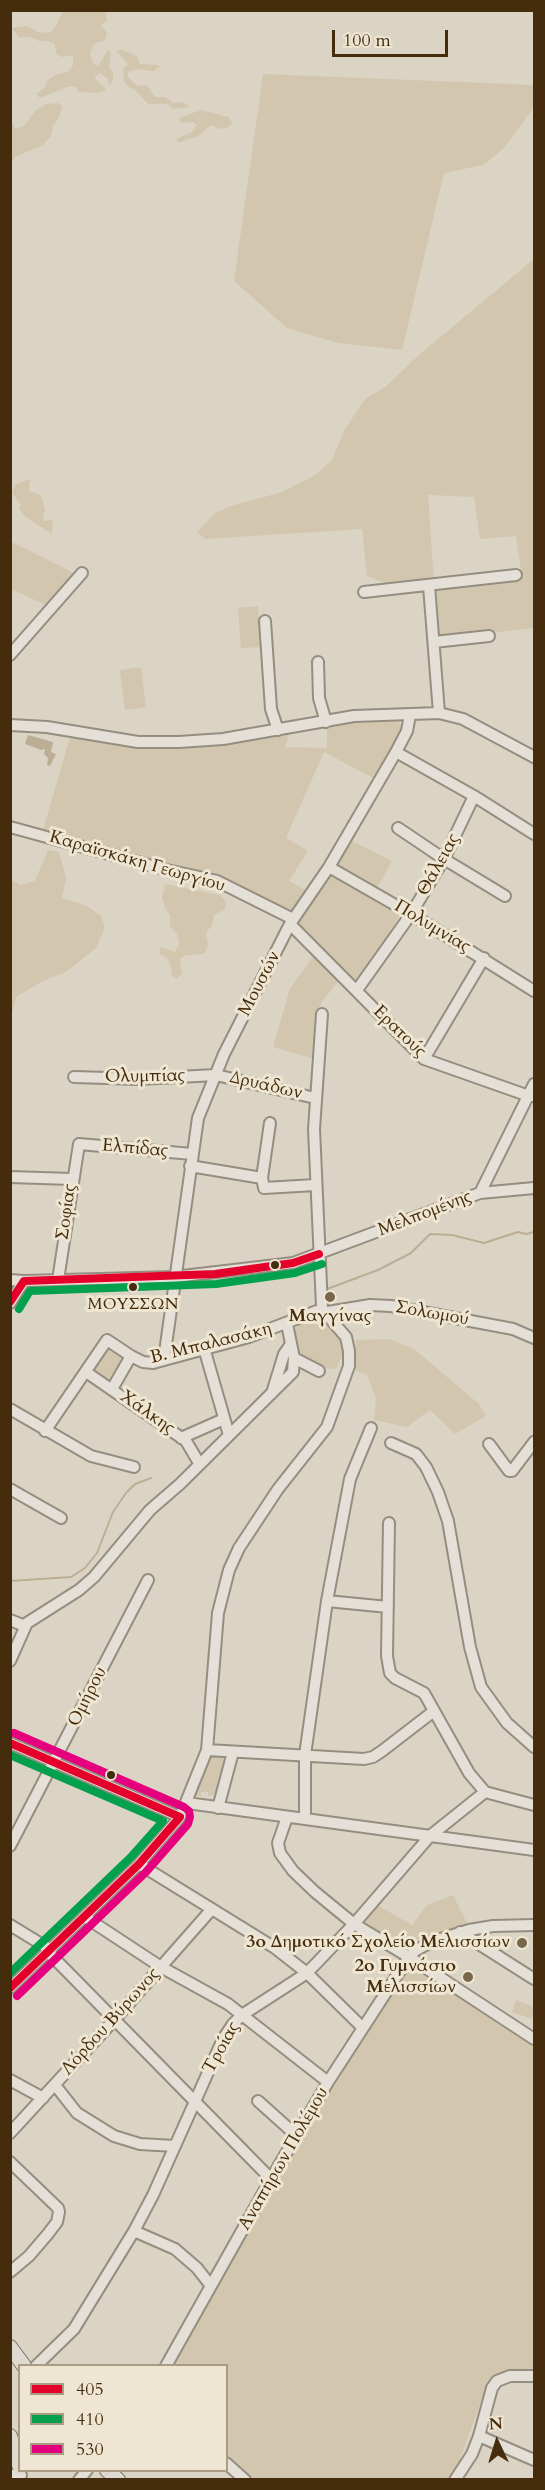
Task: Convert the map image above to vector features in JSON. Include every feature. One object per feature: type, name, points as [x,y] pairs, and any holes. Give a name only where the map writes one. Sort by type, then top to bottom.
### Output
[{"type":"main road","points":[[10,2347],[23,2364]]},
{"type":"main road","points":[[10,2436],[18,2470]]},
{"type":"street","points":[[10,655],[82,573]]},
{"type":"street","points":[[364,592],[516,575]]},
{"type":"street","points":[[429,586],[438,712]]},
{"type":"street","points":[[265,621],[271,709],[278,730]]},
{"type":"street","points":[[434,642],[489,636]]},
{"type":"street","points":[[318,662],[319,698],[326,722]]},
{"type":"street","points":[[10,725],[47,727],[138,742],[223,739],[354,716],[438,712],[463,719],[534,757]]},
{"type":"street","name":"Μουσών","points":[[164,1359],[198,1118],[224,1054],[291,921],[329,867],[396,752],[407,731],[410,715]]},
{"type":"street","points":[[396,752],[474,796],[534,834]]},
{"type":"street","name":"Θάλειας","points":[[357,990],[411,914],[444,860],[474,796]]},
{"type":"street","name":"Καραϊσκάκη Γεωργίου","points":[[10,827],[167,870],[218,881],[291,921]]},
{"type":"street","points":[[399,828],[444,860],[505,896]]},
{"type":"street","name":"Πολυμνίας","points":[[329,867],[484,958],[534,991]]},
{"type":"street","name":"Ερατούς","points":[[291,921],[424,1059],[532,1096]]},
{"type":"street","points":[[424,1059],[484,958]]},
{"type":"street","points":[[10,1988],[140,1864],[180,1817],[207,1750],[218,1613],[229,1570],[239,1548],[278,1489],[327,1427],[349,1366],[346,1337],[323,1311],[315,1185],[315,1098],[322,1014]]},
{"type":"street","name":"Ολυμπίας","points":[[74,1077],[139,1079],[216,1075]]},
{"type":"street","name":"Δρυάδων","points":[[216,1075],[315,1098]]},
{"type":"street","points":[[480,1192],[532,1096],[534,1084]]},
{"type":"street","points":[[262,1178],[270,1123]]},
{"type":"street","name":"Ελπίδας","points":[[79,1144],[191,1160],[262,1178],[264,1188],[315,1185]]},
{"type":"street","name":"Σοφίας","points":[[58,1280],[79,1144]]},
{"type":"street","points":[[10,1177],[72,1179]]},
{"type":"street","name":"Μελπομένης","points":[[10,1280],[174,1277],[293,1263],[480,1192],[534,1188]]},
{"type":"street","points":[[10,1303],[24,1281]]},
{"type":"street","name":"Σολωμού","points":[[323,1311],[370,1305],[391,1306],[497,1325],[530,1336]]},
{"type":"street","name":"Β. Μπαλασάκη","points":[[86,1372],[107,1340],[131,1356],[148,1363],[287,1324],[323,1311]]},
{"type":"street","points":[[530,1336],[534,1323]]},
{"type":"street","points":[[10,1661],[25,1626],[34,1617],[71,1595],[94,1577],[150,1510],[180,1484],[293,1372],[294,1358],[287,1324]]},
{"type":"street","points":[[272,1393],[284,1354],[291,1344]]},
{"type":"street","points":[[204,1348],[229,1435]]},
{"type":"street","points":[[112,1389],[131,1356]]},
{"type":"street","points":[[294,1358],[319,1371]]},
{"type":"street","points":[[45,1431],[86,1372]]},
{"type":"street","name":"Χάλκης","points":[[86,1372],[181,1438],[190,1446],[199,1463]]},
{"type":"street","points":[[10,1409],[91,1456],[134,1467]]},
{"type":"street","points":[[181,1438],[224,1419]]},
{"type":"street","points":[[305,1819],[305,1755],[327,1601],[350,1479],[371,1428]]},
{"type":"street","points":[[489,1444],[509,1471],[512,1471],[534,1442]]},
{"type":"street","points":[[391,1443],[416,1454],[426,1467],[438,1492],[448,1521],[470,1647],[481,1687],[507,1723],[534,1747]]},
{"type":"street","points":[[10,1489],[61,1518]]},
{"type":"street","points":[[389,1523],[388,1669],[395,1678],[424,1693],[475,1782],[484,1792],[534,1806]]},
{"type":"street","name":"Ομήρου","points":[[11,1842],[55,1762],[148,1580]]},
{"type":"street","points":[[327,1601],[388,1607]]},
{"type":"street","points":[[10,1620],[25,1626]]},
{"type":"street","points":[[207,1750],[364,1759],[373,1757],[434,1711]]},
{"type":"street","points":[[10,1743],[180,1817]]},
{"type":"street","points":[[218,1808],[233,1752]]},
{"type":"street","name":"Τροίας","points":[[38,2364],[74,2329],[134,2231],[195,2104],[223,2039],[242,2015],[307,1972],[354,1924],[430,1836],[484,1792]]},
{"type":"street","points":[[187,1803],[534,1850]]},
{"type":"street","points":[[287,1817],[278,1843],[280,1853],[286,1863],[315,1892],[354,1924],[409,1957],[534,2039]]},
{"type":"street","points":[[140,1864],[275,1948],[307,1972],[363,2028]]},
{"type":"street","name":"Λόρδου Βύρωνος","points":[[10,2133],[211,1910]]},
{"type":"street","points":[[85,1917],[161,1967],[193,1983],[242,2015],[328,2082]]},
{"type":"street","points":[[10,1925],[50,1952],[195,2104],[271,2179]]},
{"type":"street","points":[[409,1957],[415,1950],[431,1942],[460,1932],[493,1926],[534,1925]]},
{"type":"street","points":[[460,1932],[534,1980]]},
{"type":"street","name":"Αναπήρων Πολέμου","points":[[167,2364],[328,2082],[409,1957]]},
{"type":"street","points":[[10,2080],[43,2098]]},
{"type":"street","points":[[55,2085],[77,2113],[114,2136],[140,2144],[175,2146]]},
{"type":"street","points":[[258,2101],[297,2136]]},
{"type":"street","points":[[10,2162],[58,2208],[59,2212],[57,2222],[47,2235],[29,2256],[10,2272]]},
{"type":"street","points":[[134,2231],[175,2249],[197,2268],[211,2286]]},
{"type":"street","points":[[455,2480],[472,2454],[492,2388],[497,2381],[510,2376],[534,2376]]},
{"type":"street","points":[[479,2436],[534,2460]]},
{"type":"street","points":[[228,2465],[245,2480]]},
{"type":"shaded area","points":[[63,11],[104,11],[107,20],[101,25],[107,33],[105,40],[94,44],[90,53],[92,62],[98,66],[108,50],[111,53],[109,67],[113,72],[113,81],[109,86],[108,79],[100,73],[94,77],[106,90],[99,93],[79,92],[75,86],[40,98],[36,94],[45,87],[48,80],[55,75],[68,72],[73,65],[73,55],[62,57],[56,53],[55,44],[30,37],[19,37],[11,28],[27,26],[38,32],[49,33],[54,29]]},
{"type":"shaded area","points":[[121,49],[138,57],[140,64],[160,67],[153,71],[136,69],[128,72],[128,77],[137,86],[147,85],[155,97],[165,97],[173,103],[182,102],[190,107],[173,109],[167,104],[148,104],[135,90],[127,86],[124,80],[123,69],[128,64],[116,51]]},
{"type":"shaded area","points":[[263,74],[534,85],[534,107],[504,148],[483,165],[444,173],[402,350],[338,343],[287,328],[234,281]]},
{"type":"shaded area","points":[[58,103],[62,107],[60,116],[53,125],[51,136],[43,145],[15,157],[11,164],[11,122],[15,128],[23,127],[37,109],[47,104]]},
{"type":"shaded area","points":[[201,110],[229,117],[232,123],[227,128],[219,129],[211,125],[196,138],[179,143],[176,139],[192,132],[197,125],[193,122],[181,123],[179,118]]},
{"type":"shaded area","points":[[534,259],[534,628],[435,639],[431,590],[517,578],[521,572],[516,536],[480,539],[474,497],[428,495],[434,582],[391,585],[367,576],[362,529],[205,539],[197,532],[215,513],[231,506],[279,493],[314,476],[332,460],[345,429],[366,398],[384,388],[420,354]]},
{"type":"shaded area","points":[[30,479],[29,491],[41,495],[45,510],[44,521],[53,520],[52,534],[26,517],[19,509],[21,505],[12,493],[15,485]]},
{"type":"shaded area","points":[[10,541],[78,575],[48,606],[11,589]]},
{"type":"shaded area","points":[[258,606],[261,647],[241,648],[238,608]]},
{"type":"shaded area","points":[[141,667],[146,707],[125,710],[120,670]]},
{"type":"shaded area","points":[[375,718],[395,720],[402,725],[402,734],[377,780],[324,752],[286,838],[308,851],[289,881],[309,892],[293,913],[219,877],[43,830],[70,737],[125,745],[290,732],[285,747],[327,748],[327,725]]},
{"type":"shaded area","points":[[28,735],[53,742],[51,752],[56,754],[50,766],[47,765],[48,758],[44,754],[45,749],[41,750],[25,744]]},
{"type":"shaded area","points":[[350,840],[392,861],[374,894],[403,910],[358,985],[296,922]]},
{"type":"shaded area","points":[[48,850],[59,852],[66,878],[62,898],[87,906],[101,916],[105,928],[96,948],[66,972],[43,981],[16,997],[11,1017],[11,879],[20,885],[35,881]]},
{"type":"shaded area","points":[[165,884],[220,895],[226,902],[225,909],[214,915],[212,925],[206,933],[208,945],[204,954],[186,955],[180,959],[182,973],[177,979],[172,976],[167,958],[159,954],[161,947],[175,952],[179,944],[177,934],[170,926],[170,915],[162,897]]},
{"type":"shaded area","points":[[316,953],[340,979],[321,1003],[314,1059],[273,1047],[290,988]]},
{"type":"shaded area","points":[[315,1319],[331,1324],[346,1347],[336,1369],[323,1368],[297,1354],[295,1331],[307,1320]]},
{"type":"shaded area","points":[[389,1339],[414,1349],[479,1404],[486,1416],[455,1434],[430,1410],[407,1427],[374,1420],[376,1398],[367,1375],[351,1369],[356,1340]]},
{"type":"shaded area","points":[[108,1345],[125,1356],[108,1381],[91,1370]]},
{"type":"shaded area","points":[[207,1753],[226,1754],[216,1794],[208,1796],[208,1792],[201,1792],[201,1796],[192,1796]]},
{"type":"shaded area","points":[[453,1895],[467,1923],[436,1933],[413,1944],[401,1946],[393,1944],[362,1922],[377,1905],[412,1925],[427,1905]]},
{"type":"shaded area","points":[[410,1961],[534,2043],[534,2373],[498,2376],[488,2382],[455,2473],[450,2479],[250,2479],[228,2459],[228,2364],[172,2364],[276,2178]]},
{"type":"shaded area","points":[[516,2000],[534,2007],[532,2019],[512,2012]]},
{"type":"waterway","points":[[327,1289],[378,1270],[411,1253],[430,1234],[452,1235],[484,1243],[518,1232],[526,1234],[534,1232]]},
{"type":"waterway","points":[[10,1581],[71,1577],[85,1568],[97,1553],[113,1512],[126,1493],[135,1484],[151,1478]]},
{"type":"transit line","name":"405","points":[[10,1302],[24,1281],[215,1274],[293,1263],[319,1254]]},
{"type":"transit line","name":"410","points":[[19,1309],[30,1291],[216,1284],[295,1273],[322,1264]]},
{"type":"transit line","name":"530","points":[[14,1733],[184,1807],[189,1811],[190,1817],[188,1824],[146,1872],[17,1996]]},
{"type":"transit line","name":"405","points":[[10,1743],[180,1817],[139,1864],[10,1988]]},
{"type":"transit line","name":"410","points":[[10,1755],[163,1821],[131,1857],[10,1973]]},
{"type":"place","name":"ΜΟΥΣΣΩΝ","points":[[133,1287]]},
{"type":"place","name":"Μαγγίνας","points":[[330,1297]]},
{"type":"place","name":"3ο Δημοτικό Σχολείο Μελισσίων","points":[[522,1943]]},
{"type":"place","name":"2ο Γυμνάσιο Μελισσίων","points":[[468,1977]]}]
